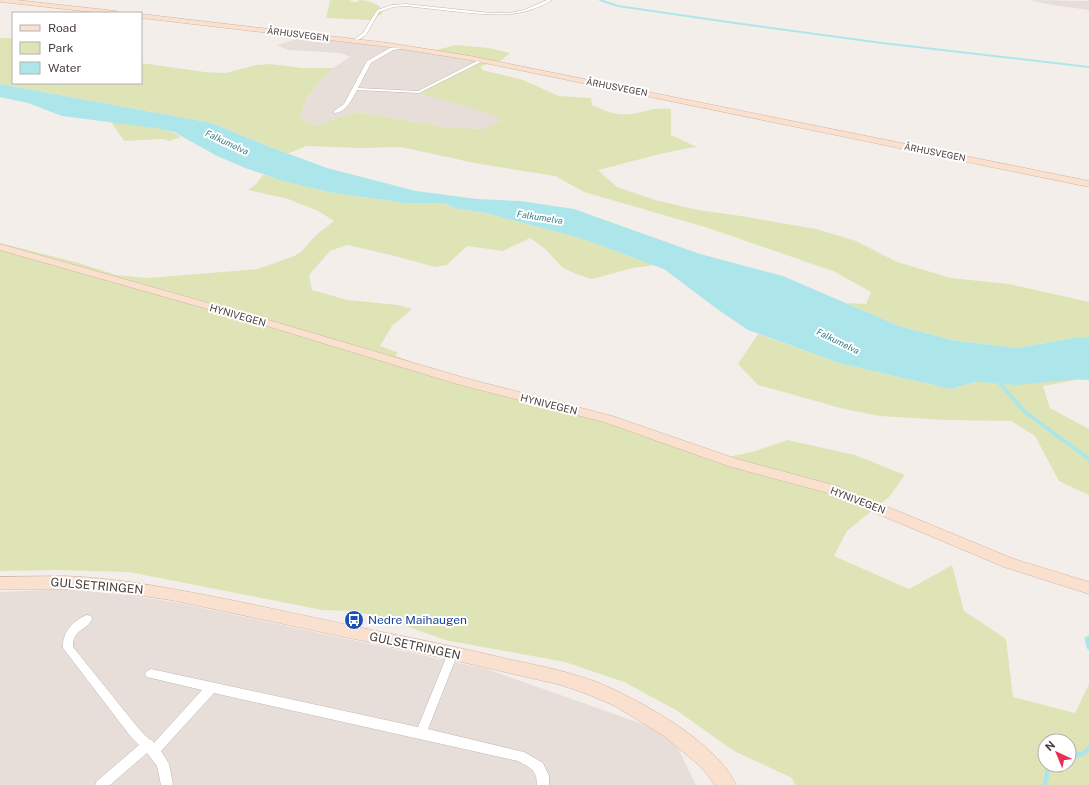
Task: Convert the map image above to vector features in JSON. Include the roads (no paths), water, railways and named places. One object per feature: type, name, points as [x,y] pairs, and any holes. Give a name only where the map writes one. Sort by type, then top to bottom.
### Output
[{"type":"street","points":[[1,0],[107,12]]},
{"type":"street","points":[[355,40],[365,34],[378,11],[392,6],[409,5],[505,14],[525,10],[550,0]]},
{"type":"street","name":"ÅRHUSVEGEN","points":[[142,16],[355,40],[391,47],[404,47],[483,60],[1089,184]]},
{"type":"street","points":[[336,112],[346,105],[369,62],[391,47]]},
{"type":"street","points":[[355,89],[419,92],[483,60]]},
{"type":"street","name":"HYNIVEGEN","points":[[0,247],[271,324],[461,381],[608,419],[733,463],[832,490],[861,500],[1009,563],[1089,588]]},
{"type":"street","name":"GULSETRINGEN","points":[[0,583],[64,582],[140,589],[453,653],[561,678],[592,688],[621,701],[682,739],[707,761],[726,785]]},
{"type":"street","points":[[87,619],[74,629],[70,636],[68,648],[135,733],[151,748],[163,764],[167,785]]},
{"type":"street","points":[[421,733],[453,653]]},
{"type":"street","points":[[151,674],[520,756],[539,767],[543,776],[543,785]]},
{"type":"street","points":[[101,785],[151,748],[212,687]]},
{"type":"water","points":[[0,84],[212,123],[270,147],[327,168],[416,191],[477,199],[520,201],[574,209],[700,254],[783,276],[899,326],[952,340],[1017,348],[1073,338],[1089,338],[1089,380],[994,377],[950,389],[839,363],[748,330],[717,309],[664,269],[583,239],[485,213],[454,208],[444,203],[405,203],[328,192],[280,180],[245,168],[217,156],[174,132],[155,128],[62,116],[28,103],[0,97]]},
{"type":"waterway","points":[[600,0],[618,6],[728,22],[882,43],[1089,67]]},
{"type":"waterway","name":"Falkumelva","points":[[967,375],[1016,379],[1089,372]]},
{"type":"waterway","points":[[994,377],[1025,412],[1089,459]]},
{"type":"waterway","points":[[1089,638],[1087,639],[1089,647]]},
{"type":"waterway","points":[[1077,755],[1082,754],[1089,749]]},
{"type":"waterway","points":[[1045,785],[1047,773]]},
{"type":"place","name":"Nedre Maihaugen","points":[[354,620]]}]
